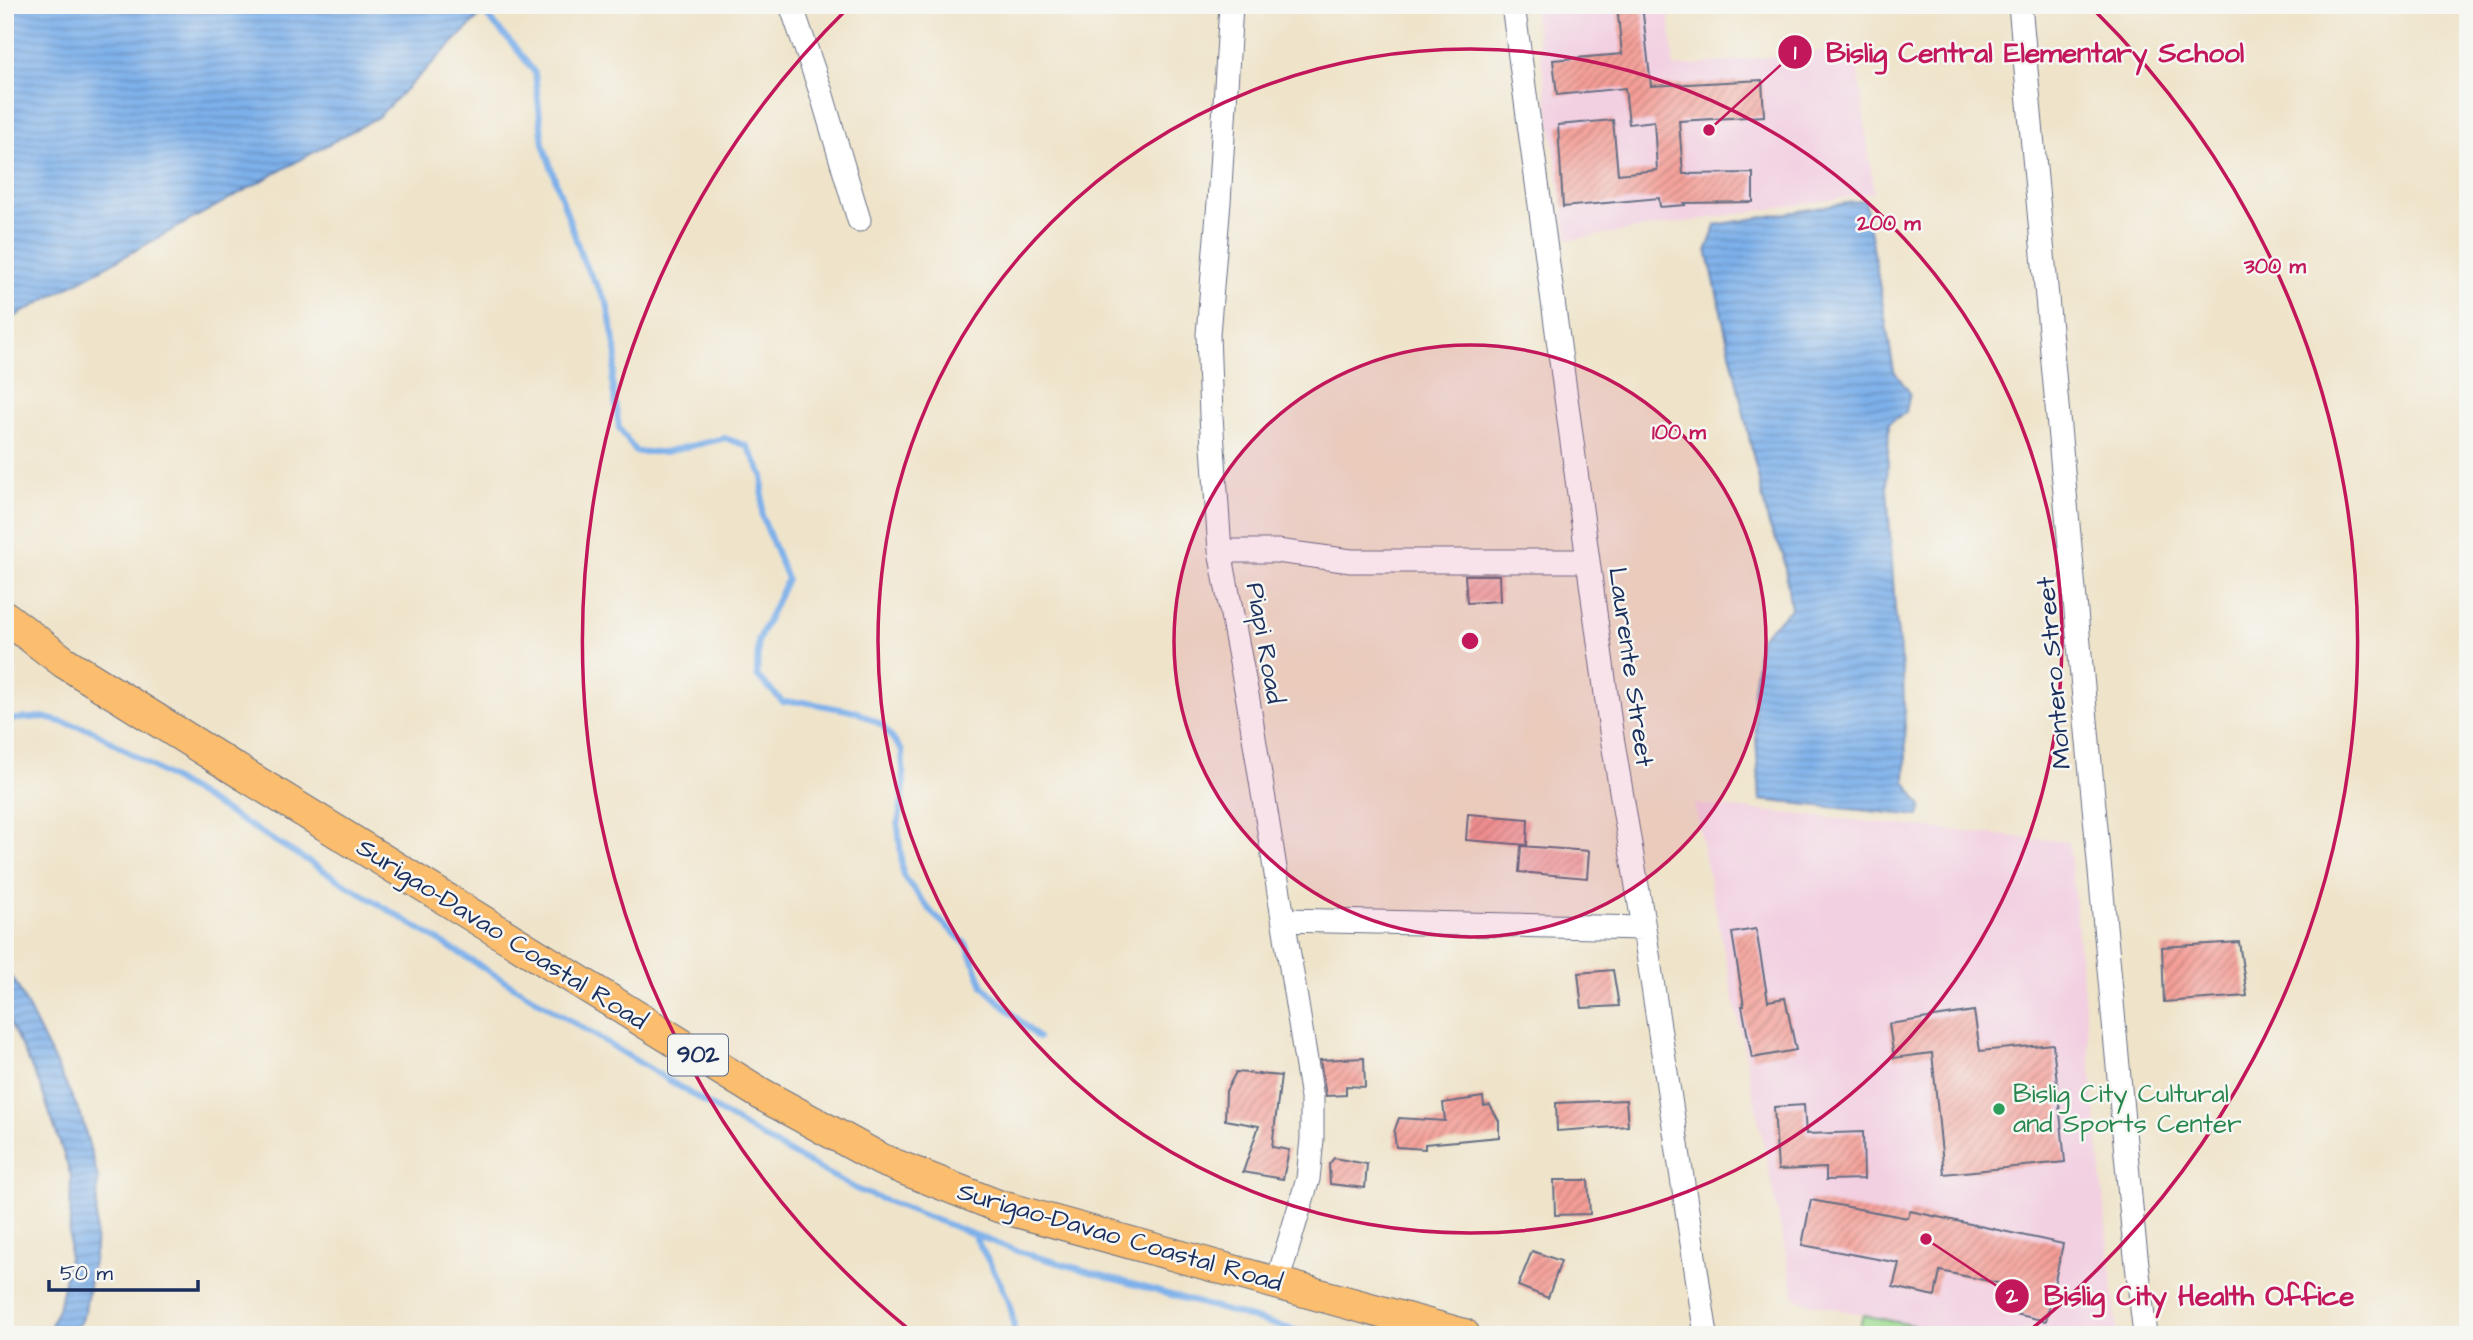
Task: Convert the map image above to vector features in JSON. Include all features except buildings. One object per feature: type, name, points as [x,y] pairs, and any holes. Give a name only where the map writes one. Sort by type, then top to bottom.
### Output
[{"type":"highway","name":"Surigao-Davao Coastal Road","points":[[5,617],[56,656],[229,765],[763,1095],[882,1160],[998,1206],[1464,1335]]},
{"type":"street","points":[[791,5],[821,92],[859,220]]},
{"type":"street","name":"Piapi Road","points":[[1231,5],[1208,334],[1210,416],[1220,551],[1248,700],[1312,1098],[1308,1179],[1277,1283]]},
{"type":"street","name":"Laurente Street","points":[[1513,5],[1611,731],[1706,1335]]},
{"type":"street","name":"Montero Street","points":[[2020,5],[2129,1188],[2145,1335]]},
{"type":"street","points":[[1220,551],[1277,551],[1352,561],[1587,561]]},
{"type":"street","points":[[1284,920],[1644,928]]},
{"type":"shaded area","points":[[1533,5],[1668,5],[1674,67],[1855,48],[1874,193],[1568,240]]},
{"type":"shaded area","points":[[1694,804],[2069,842],[2117,1335],[1858,1335],[1863,1315],[1795,1299]]},
{"type":"green space","points":[[1863,1315],[1959,1335],[1858,1335]]},
{"type":"water","points":[[5,5],[491,5],[378,117],[5,322]]},
{"type":"water","points":[[1865,200],[1894,371],[1910,393],[1906,412],[1889,423],[1887,487],[1895,609],[1903,677],[1905,781],[1922,806],[1919,816],[1760,800],[1753,691],[1760,638],[1791,609],[1783,554],[1769,526],[1707,249],[1716,225]]},
{"type":"water","points":[[5,970],[15,981],[81,1115],[98,1178],[95,1248],[85,1311],[74,1335],[47,1335],[58,1309],[69,1257],[71,1176],[40,1085],[5,1013]]},
{"type":"waterway","points":[[477,5],[535,73],[543,144],[584,263],[607,303],[617,356],[612,381],[619,428],[636,452],[665,452],[725,438],[747,446],[763,475],[762,516],[787,579],[758,641],[757,676],[783,702],[804,702],[857,712],[882,725],[902,751],[904,786],[898,826],[903,876],[933,914],[967,945],[983,986],[1038,1038]]},
{"type":"waterway","points":[[5,720],[42,717],[92,730],[767,1140],[858,1190],[1017,1251],[1311,1335]]},
{"type":"waterway","points":[[974,1235],[1007,1297],[1014,1323],[1013,1335]]},
{"type":"place","name":"Bislig Central Elementary School","points":[[1709,130]]},
{"type":"place","name":"Bislig City Cultural and Sports Center","points":[[1999,1109]]},
{"type":"place","name":"Bislig City Health Office","points":[[1926,1239]]}]
